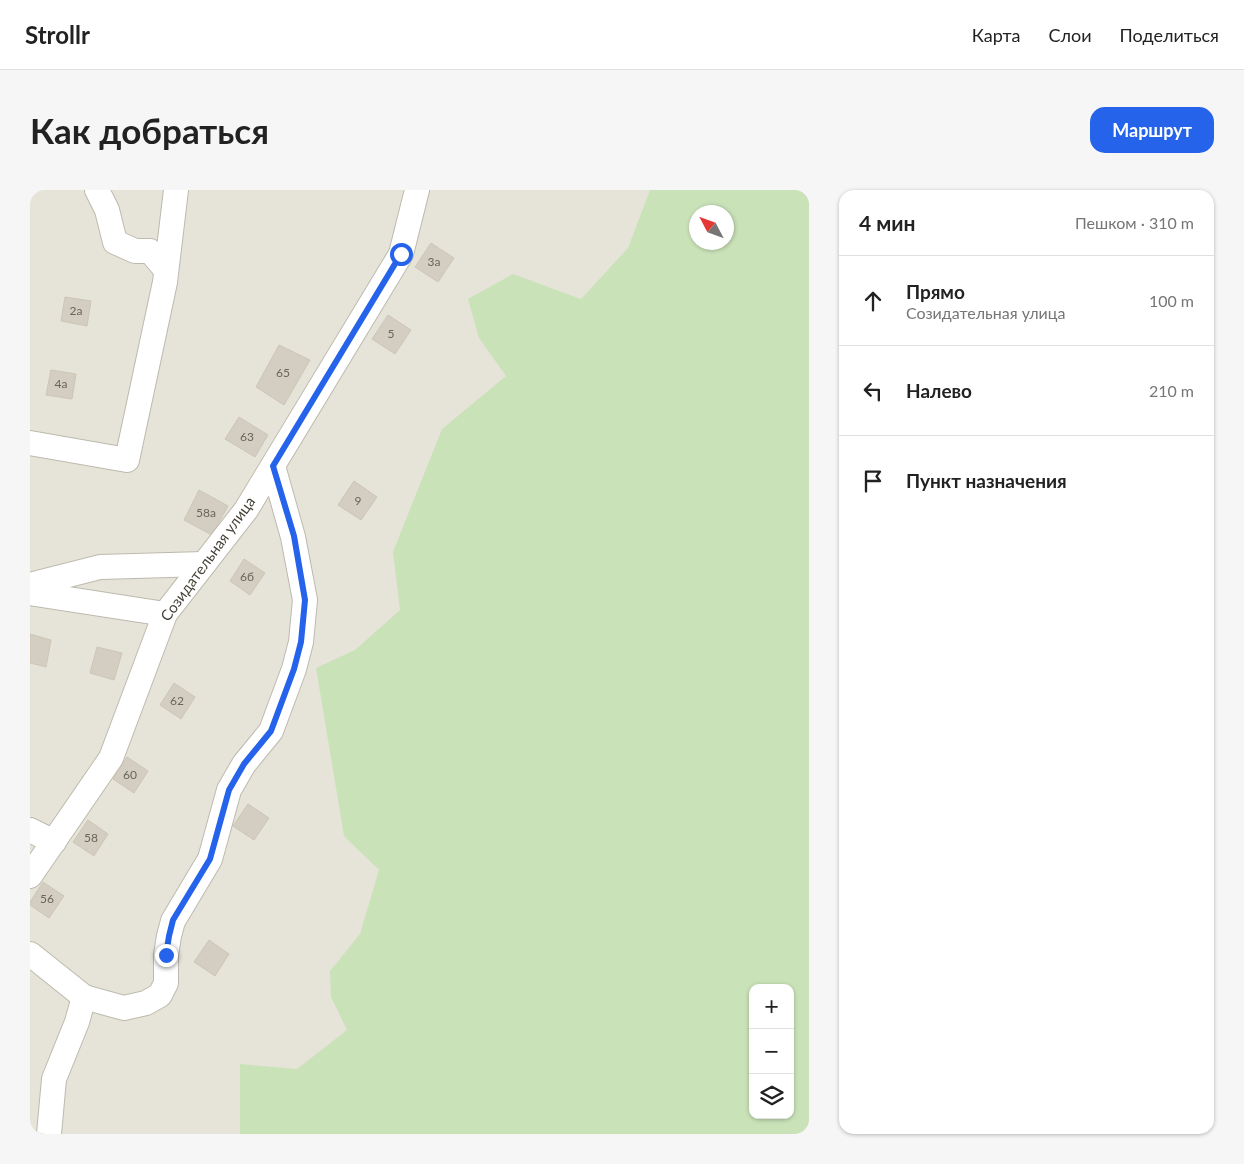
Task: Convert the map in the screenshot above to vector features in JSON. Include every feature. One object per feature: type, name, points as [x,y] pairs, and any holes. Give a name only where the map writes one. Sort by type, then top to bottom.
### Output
[{"type":"street","points":[[97,190],[107,210],[115,242],[135,251],[150,251],[166,270]]},
{"type":"street","points":[[30,443],[127,460],[166,270],[176,190]]},
{"type":"street","name":"Созидательная улица","points":[[30,876],[110,758],[164,614],[246,510],[401,254],[416,190]]},
{"type":"street","points":[[30,954],[84,997],[124,1008],[146,1003],[160,995],[166,983],[166,955],[173,920],[210,859],[229,790],[244,764],[271,731],[294,669],[301,642],[305,600],[294,536],[273,466]]},
{"type":"street","points":[[30,584],[100,568],[204,564]]},
{"type":"street","points":[[30,593],[164,614]]},
{"type":"street","points":[[30,830],[54,842]]},
{"type":"street","points":[[49,1134],[54,1079],[77,1022],[84,997]]},
{"type":"shaded area","points":[[30,190],[809,190],[809,1134],[30,1134]]},
{"type":"green space","points":[[650,190],[809,190],[809,1134],[240,1134],[240,1064],[297,1069],[347,1030],[331,997],[330,971],[360,934],[379,870],[344,836],[316,668],[355,650],[400,610],[393,552],[442,429],[506,376],[479,338],[468,299],[513,274],[581,299],[628,248]]},
{"type":"building","points":[[431,243],[454,258],[438,282],[415,267]]},
{"type":"building","points":[[65,297],[91,301],[87,326],[61,321]]},
{"type":"building","points":[[388,315],[411,330],[395,354],[372,339]]},
{"type":"building","points":[[279,345],[310,360],[284,405],[256,387]]},
{"type":"building","points":[[51,370],[76,374],[72,399],[46,395]]},
{"type":"building","points":[[239,417],[268,435],[255,457],[225,439]]},
{"type":"building","points":[[354,481],[377,497],[361,520],[338,505]]},
{"type":"building","points":[[199,490],[228,506],[212,535],[184,520]]},
{"type":"building","points":[[244,559],[265,573],[250,595],[230,581]]},
{"type":"building","points":[[30,634],[51,640],[46,667],[30,663]]},
{"type":"building","points":[[97,647],[122,653],[114,680],[90,673]]},
{"type":"building","points":[[174,683],[195,697],[181,719],[160,705]]},
{"type":"building","points":[[127,757],[148,771],[134,793],[113,779]]},
{"type":"building","points":[[248,804],[269,818],[254,840],[233,826]]},
{"type":"building","points":[[88,820],[108,834],[94,856],[73,842]]},
{"type":"building","points":[[43,882],[64,896],[49,918],[30,905]]},
{"type":"building","points":[[209,940],[229,954],[215,976],[194,962]]},
{"type":"route","points":[[166,955],[173,920],[210,859],[229,790],[244,764],[271,731],[294,669],[301,642],[305,600],[294,536],[273,466],[401,254]]}]
